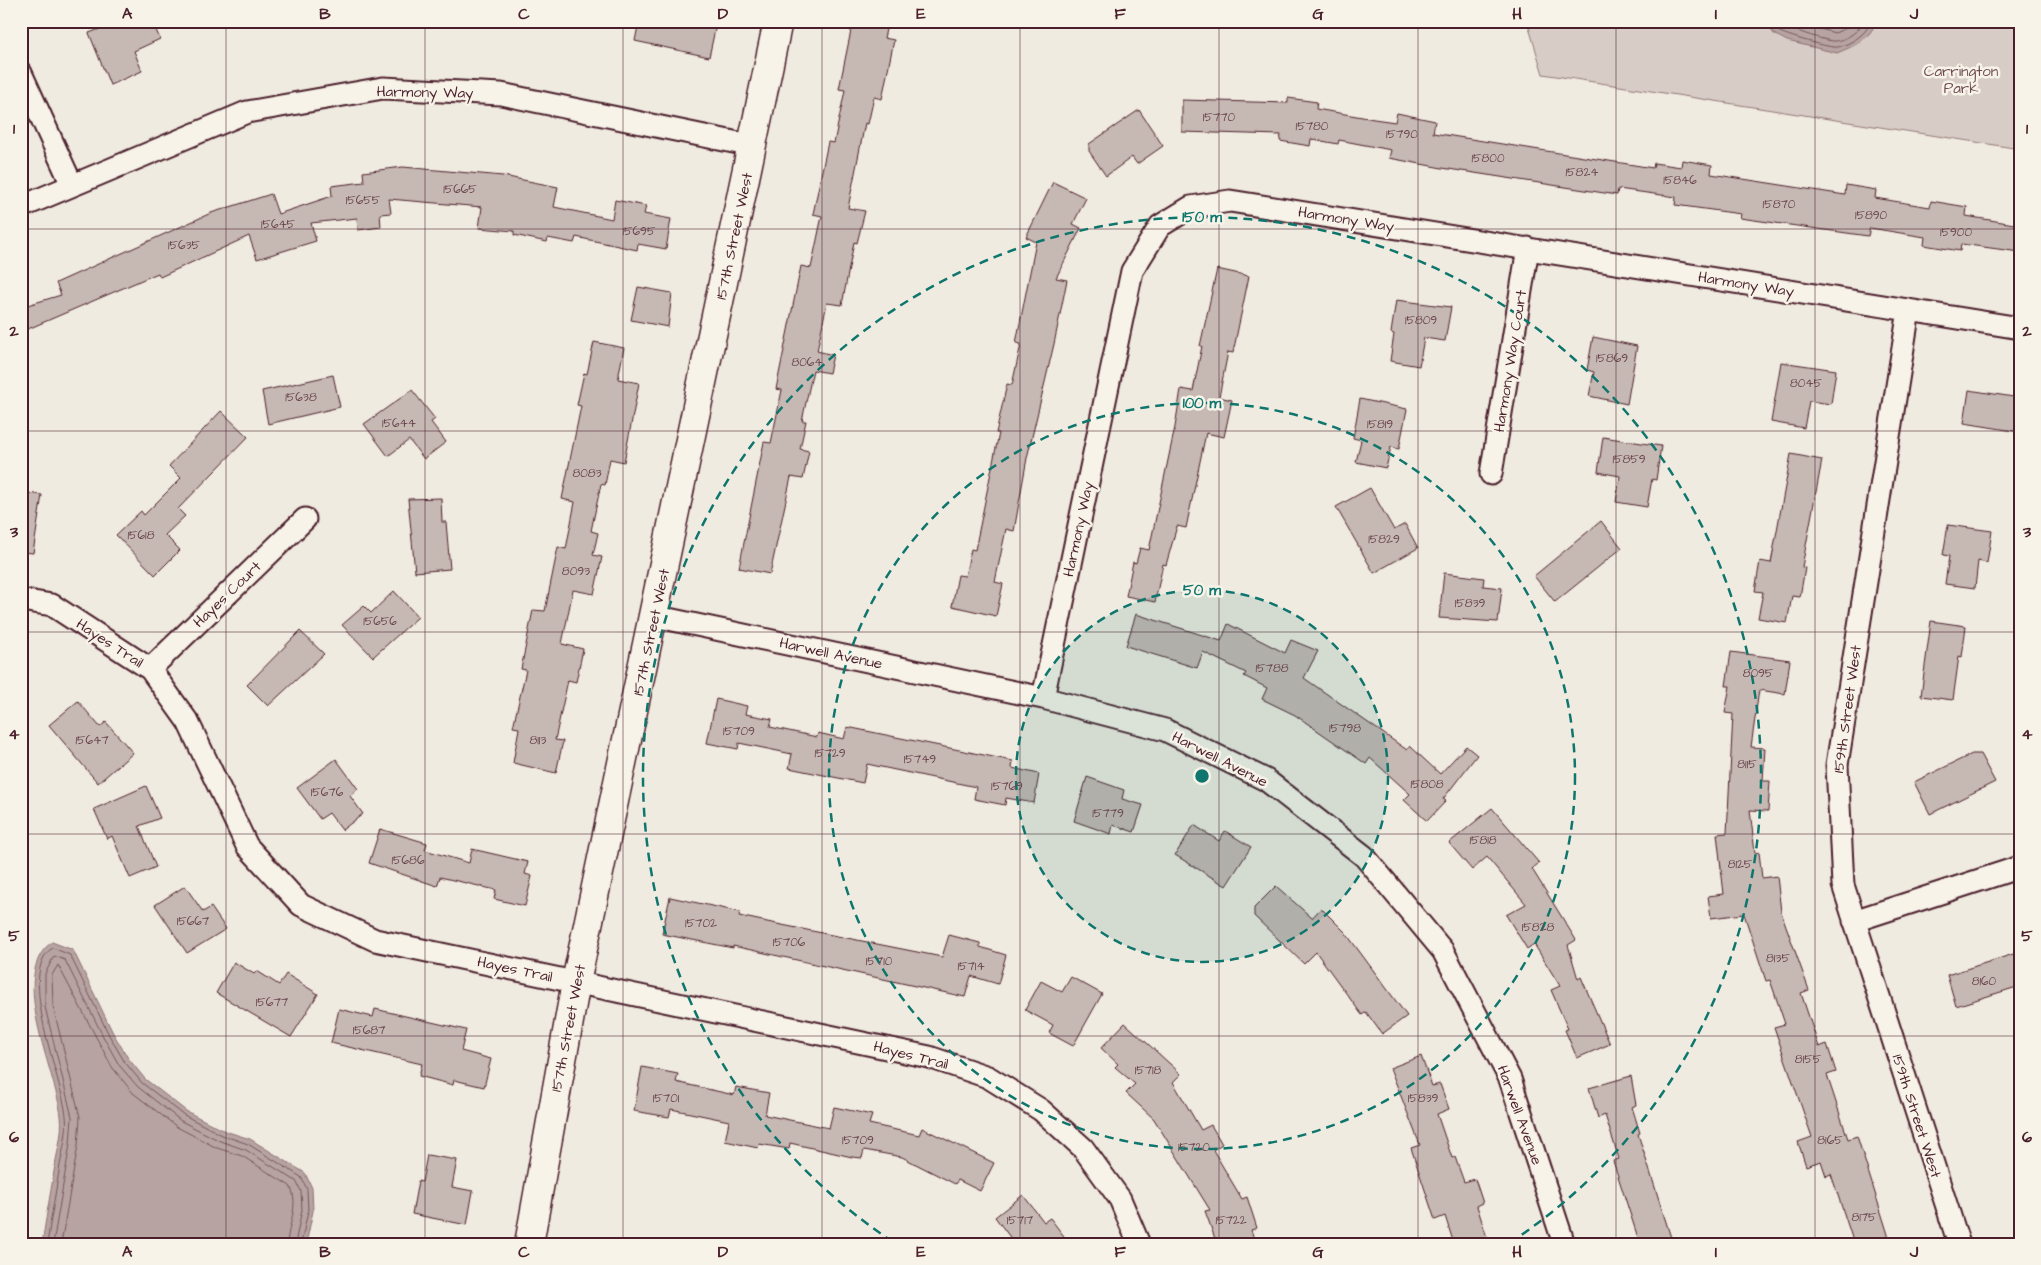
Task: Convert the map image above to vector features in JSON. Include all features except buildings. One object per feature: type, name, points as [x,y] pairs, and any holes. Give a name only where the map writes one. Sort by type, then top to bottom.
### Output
[{"type":"street","name":"157th Street West","points":[[529,1244],[576,982],[778,21]]},
{"type":"street","points":[[21,73],[72,185]]},
{"type":"street","name":"Harmony Way","points":[[21,207],[248,112],[383,88],[501,94],[753,146]]},
{"type":"street","name":"Harmony Way","points":[[1043,698],[1132,271],[1160,226],[1191,207],[1230,201],[2020,328]]},
{"type":"street","name":"Harmony Way Court","points":[[1491,474],[1528,248]]},
{"type":"street","name":"159th Street West","points":[[1909,310],[1837,765],[1842,885],[1959,1244]]},
{"type":"street","name":"Hayes Court","points":[[150,669],[305,519]]},
{"type":"street","name":"Hayes Trail","points":[[21,600],[52,606],[150,669],[188,722],[247,846],[302,904],[375,940],[929,1057],[988,1077],[1042,1110],[1083,1148],[1120,1200],[1139,1244]]},
{"type":"street","name":"Harwell Avenue","points":[[654,616],[1043,698],[1164,730],[1266,780],[1364,856],[1443,950],[1510,1079],[1564,1244]]},
{"type":"street","points":[[1854,921],[2020,867]]},
{"type":"green space","name":"Carrington Park","points":[[1527,21],[2020,21],[2020,149],[1543,74]]},
{"type":"water","points":[[1764,21],[1876,21],[1866,38],[1837,53],[1787,41],[1774,34]]},
{"type":"water","points":[[52,942],[73,950],[113,1033],[128,1058],[145,1079],[186,1111],[225,1131],[250,1139],[305,1173],[312,1188],[313,1211],[306,1244],[42,1244],[60,1140],[61,1116],[38,1025],[34,1000],[34,976],[39,957]]}]
